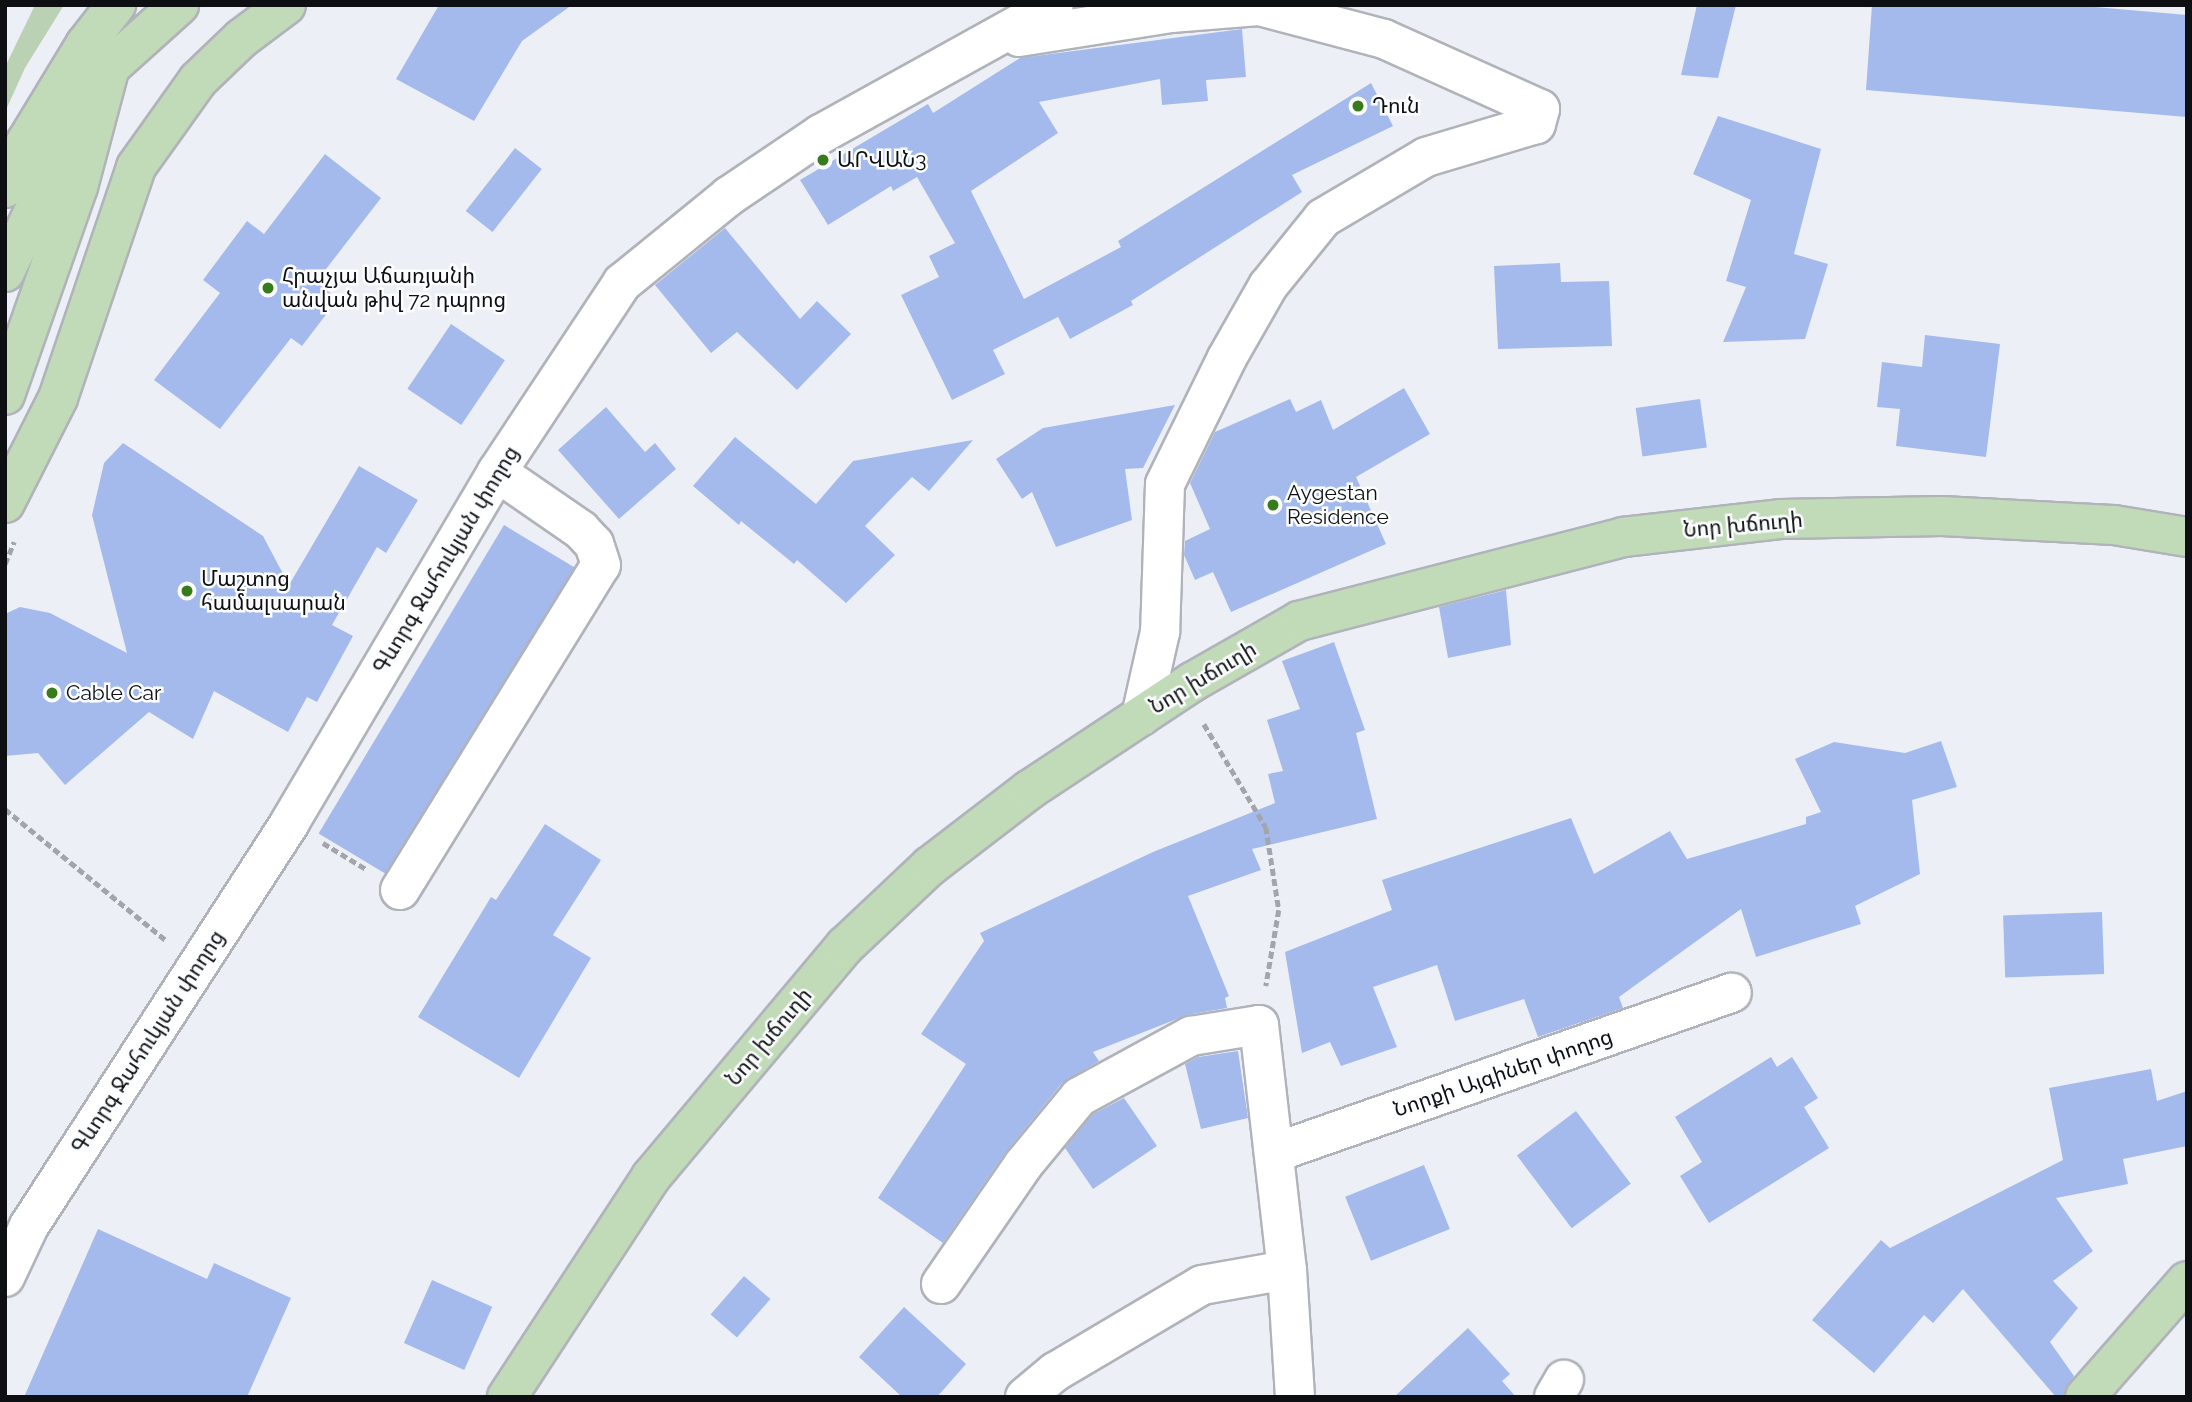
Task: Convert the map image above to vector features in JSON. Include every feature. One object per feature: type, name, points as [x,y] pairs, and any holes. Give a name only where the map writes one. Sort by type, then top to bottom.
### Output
[{"type":"main road","points":[[5,188],[26,142],[85,46],[116,5]]},
{"type":"main road","points":[[5,272],[58,160],[110,67],[179,5]]},
{"type":"main road","points":[[5,503],[58,398],[136,167],[198,80],[242,38],[286,5]]},
{"type":"main road","points":[[5,395],[69,214],[110,67]]},
{"type":"main road","name":"Նոր խճուղի","points":[[507,1397],[651,1177],[845,946],[930,866],[1029,790],[1192,682],[1299,621],[1623,537],[1780,519],[1942,516],[2114,525],[2187,537]]},
{"type":"main road","points":[[2085,1397],[2187,1281]]},
{"type":"street","name":"Գևորգ Ջահուկյան փողոց","points":[[5,1277],[29,1226],[290,822],[497,472],[622,283],[729,196],[821,134],[1054,5]]},
{"type":"street","points":[[973,49],[1084,25],[1259,6],[1384,39],[1540,109],[1536,124],[1426,157],[1323,218],[1268,286],[1227,358],[1166,484],[1160,632],[1141,716]]},
{"type":"street","points":[[400,890],[601,565],[594,544],[581,530],[497,472]]},
{"type":"street","name":"Նորքի Այգիներ փողոց","points":[[1274,1153],[1732,993]]},
{"type":"street","points":[[941,1284],[1023,1165],[1079,1097],[1191,1036],[1259,1025],[1287,1270],[1295,1397]]},
{"type":"street","points":[[1026,1397],[1055,1372],[1202,1284],[1287,1270]]},
{"type":"path","points":[[1192,682],[1206,732],[1266,827],[1279,910],[1259,1025]]},
{"type":"path","points":[[5,809],[197,966]]},
{"type":"path","points":[[290,822],[400,890]]},
{"type":"green space","points":[[35,5],[64,5],[25,68],[5,112],[5,67]]},
{"type":"building","points":[[439,5],[572,5],[522,41],[474,121],[396,79]]},
{"type":"building","points":[[1697,5],[1736,5],[1718,78],[1681,75]]},
{"type":"building","points":[[1872,5],[2072,5],[2187,15],[2187,117],[1866,90]]},
{"type":"building","points":[[1242,29],[1246,77],[1206,80],[1208,101],[1162,105],[1160,79],[1039,102],[1058,133],[971,191],[1024,299],[1121,247],[1118,241],[1371,83],[1393,126],[1292,175],[1302,192],[1131,301],[1133,305],[1070,339],[1058,317],[993,350],[1005,374],[952,400],[901,295],[939,277],[929,256],[955,243],[917,177],[893,191],[891,186],[828,225],[800,180],[928,104],[933,113],[1020,58]]},
{"type":"building","points":[[1718,116],[1821,149],[1794,254],[1828,264],[1805,339],[1723,342],[1746,287],[1726,281],[1751,200],[1693,174]]},
{"type":"building","points":[[515,148],[542,169],[493,232],[466,211]]},
{"type":"building","name":"Հրաչյա Աճառյանի անվան թիվ 72 դպրոց","points":[[325,154],[381,198],[316,282],[338,299],[302,346],[291,338],[220,429],[154,380],[220,293],[203,280],[247,221],[264,234]]},
{"type":"building","points":[[725,228],[800,319],[817,301],[851,334],[797,390],[737,332],[711,353],[655,285]]},
{"type":"building","points":[[1560,263],[1561,282],[1609,281],[1612,346],[1498,349],[1494,266]]},
{"type":"building","points":[[451,324],[505,360],[461,425],[407,389]]},
{"type":"building","points":[[1925,335],[2000,344],[1986,457],[1896,446],[1900,409],[1877,407],[1882,362],[1922,367]]},
{"type":"building","name":"Aygestan Residence","points":[[1404,388],[1430,434],[1356,477],[1386,544],[1231,612],[1213,572],[1195,580],[1184,555],[1185,541],[1210,529],[1190,483],[1215,432],[1290,399],[1296,412],[1321,400],[1333,430]]},
{"type":"building","points":[[1700,399],[1707,448],[1642,457],[1636,408]]},
{"type":"building","points":[[1175,405],[1143,468],[1125,469],[1132,520],[1056,547],[1032,492],[1022,499],[996,459],[1043,428]]},
{"type":"building","points":[[606,407],[645,452],[655,443],[676,469],[619,519],[558,450]]},
{"type":"building","points":[[735,437],[816,504],[853,461],[973,440],[929,491],[912,477],[865,526],[895,555],[846,603],[797,560],[794,564],[741,521],[739,525],[693,486]]},
{"type":"building","points":[[123,443],[263,536],[289,585],[359,466],[418,500],[386,553],[377,547],[332,625],[353,636],[317,702],[307,697],[288,732],[214,691],[193,739],[149,712],[65,785],[38,753],[5,756],[5,614],[20,607],[50,613],[127,653],[92,515],[104,463]]},
{"type":"building","points":[[504,525],[574,567],[389,876],[319,834]]},
{"type":"building","points":[[1506,590],[1511,645],[1448,658],[1439,607]]},
{"type":"building","points":[[1334,642],[1365,730],[1356,733],[1377,819],[1252,849],[1261,870],[1188,896],[1229,996],[1225,998],[1227,1008],[1187,1015],[1093,1052],[1099,1061],[1062,1083],[1005,1153],[943,1243],[878,1198],[966,1064],[921,1034],[984,941],[980,933],[1153,852],[1275,803],[1268,774],[1283,771],[1267,720],[1300,709],[1282,661]]},
{"type":"building","points":[[1941,741],[1957,787],[1912,800],[1920,874],[1855,906],[1861,924],[1756,957],[1741,909],[1619,997],[1623,1008],[1538,1037],[1524,999],[1455,1021],[1437,965],[1373,987],[1397,1047],[1341,1066],[1330,1042],[1302,1053],[1285,952],[1392,910],[1382,880],[1571,818],[1594,874],[1670,831],[1687,859],[1806,824],[1806,817],[1821,812],[1795,759],[1834,742],[1905,753]]},
{"type":"building","points":[[545,824],[601,860],[553,935],[591,958],[519,1078],[418,1017],[491,897],[496,900]]},
{"type":"building","points":[[2102,912],[2104,974],[2005,977],[2003,915]]},
{"type":"building","points":[[1238,1051],[1248,1118],[1201,1129],[1185,1064],[1198,1057]]},
{"type":"building","points":[[1771,1057],[1777,1067],[1792,1057],[1818,1098],[1804,1107],[1829,1148],[1709,1223],[1680,1176],[1702,1162],[1675,1117]]},
{"type":"building","points":[[2151,1069],[2157,1101],[2187,1091],[2187,1146],[2123,1159],[2128,1184],[2056,1198],[2093,1251],[2053,1281],[2078,1308],[2050,1342],[2074,1376],[2064,1397],[2056,1397],[1963,1289],[1933,1323],[1924,1315],[1874,1373],[1812,1320],[1881,1240],[1890,1248],[2063,1160],[2049,1088]]},
{"type":"building","points":[[1124,1098],[1157,1146],[1093,1189],[1065,1148],[1093,1114]]},
{"type":"building","points":[[1576,1111],[1631,1184],[1572,1228],[1517,1156]]},
{"type":"building","points":[[1424,1165],[1450,1229],[1371,1261],[1345,1197]]},
{"type":"building","points":[[98,1229],[207,1279],[214,1263],[291,1298],[247,1397],[24,1397]]},
{"type":"building","points":[[744,1276],[770,1299],[737,1337],[711,1314]]},
{"type":"building","points":[[432,1280],[492,1307],[464,1370],[404,1343]]},
{"type":"building","points":[[904,1307],[966,1364],[937,1397],[902,1397],[859,1357]]},
{"type":"building","points":[[1468,1328],[1510,1374],[1502,1381],[1516,1397],[1394,1397]]},
{"type":"place","name":"Դուն","points":[[1358,106]]},
{"type":"place","name":"ԱՐՎԱՆ3","points":[[823,160]]},
{"type":"place","name":"Հրաչյա Աճառյանի անվան թիվ 72 դպրոց","points":[[268,288]]},
{"type":"place","name":"Aygestan Residence","points":[[1273,505]]},
{"type":"place","name":"Մաշտոց համալսարան","points":[[187,591]]},
{"type":"place","name":"Cable Car","points":[[52,693]]}]
